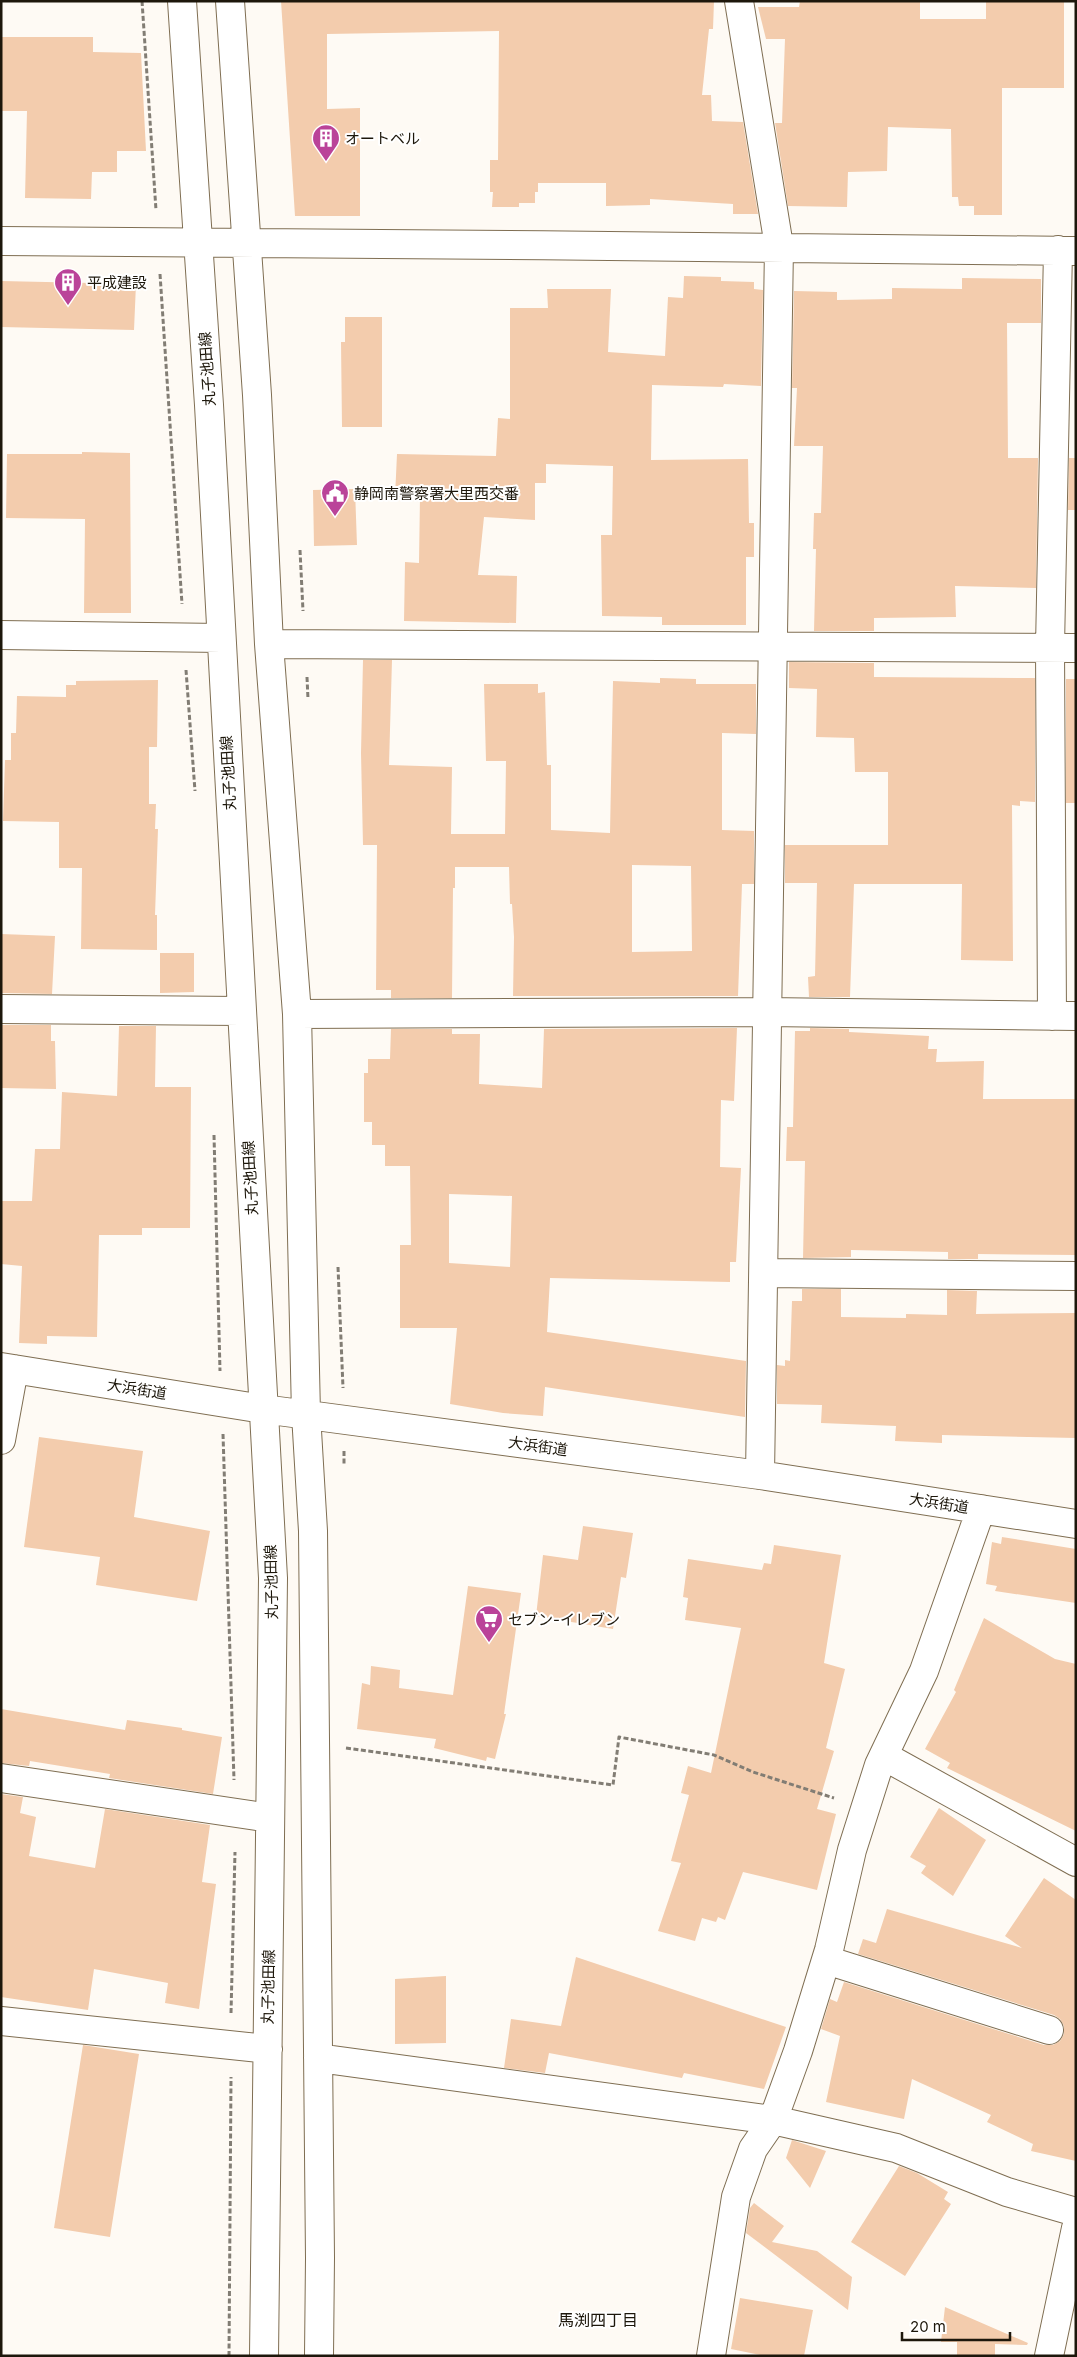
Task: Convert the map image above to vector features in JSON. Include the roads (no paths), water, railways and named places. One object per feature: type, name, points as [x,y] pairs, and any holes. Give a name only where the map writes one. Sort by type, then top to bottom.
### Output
[{"type":"street","name":"丸子池田線","points":[[182,1],[221,638],[272,1578],[264,2356]]},
{"type":"street","points":[[230,1],[245,244],[257,395],[269,644],[297,1014],[306,1414],[312,1532],[318,2058],[319,2356]]},
{"type":"street","points":[[739,1],[779,246],[771,645],[760,1475]]},
{"type":"street","points":[[1,241],[198,244],[779,246],[1067,250],[1063,648],[1064,1016],[766,1012],[297,1014]]},
{"type":"street","points":[[1,634],[221,638]]},
{"type":"street","points":[[269,644],[771,645],[1063,648]]},
{"type":"street","points":[[1,1009],[240,1011]]},
{"type":"street","points":[[764,1273],[1076,1276]]},
{"type":"street","points":[[1,1440],[8,1368]]},
{"type":"street","name":"大浜街道","points":[[8,1368],[263,1409],[760,1475],[1076,1524]]},
{"type":"street","points":[[711,2356],[736,2197],[754,2149],[773,2120],[826,1960],[852,1850],[865,1809],[884,1756],[924,1671],[981,1509]]},
{"type":"street","points":[[884,1756],[1076,1862]]},
{"type":"street","points":[[1,1778],[270,1818]]},
{"type":"street","points":[[826,1960],[1049,2030]]},
{"type":"street","points":[[1,2021],[268,2049]]},
{"type":"street","points":[[318,2058],[773,2120],[896,2148],[1007,2192],[1076,2212]]},
{"type":"street","points":[[1049,2356],[1076,2228]]},
{"type":"place","name":"オートベル","points":[[326,162]]},
{"type":"place","name":"平成建設","points":[[68,306]]},
{"type":"place","name":"静岡南警察署大里西交番","points":[[335,517]]},
{"type":"place","name":"セブン-イレブン","points":[[489,1643]]},
{"type":"district","name":"馬渕四丁目","points":[[598,2320]]}]
